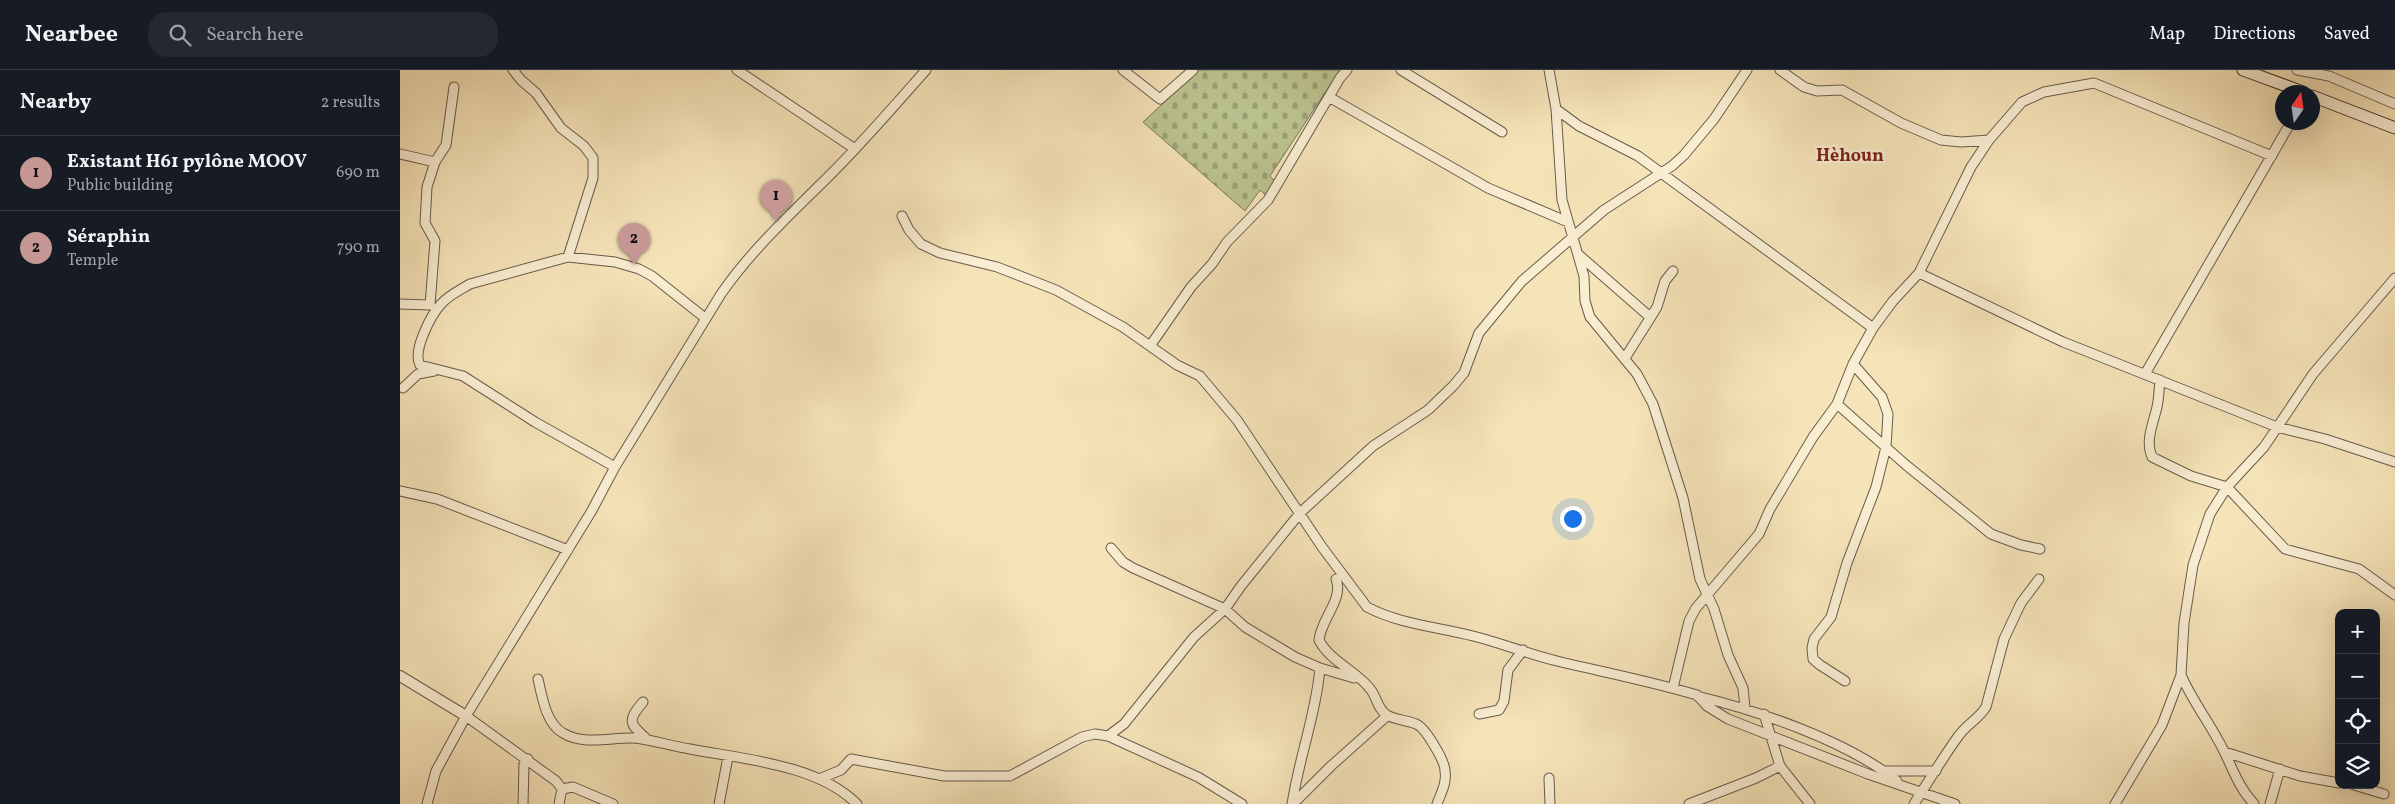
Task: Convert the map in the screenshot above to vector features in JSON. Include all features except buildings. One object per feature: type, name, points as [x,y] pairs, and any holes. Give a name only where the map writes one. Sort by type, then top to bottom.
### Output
[{"type":"main road","points":[[2243,70],[2284,85]]},
{"type":"main road","points":[[2320,99],[2395,128]]},
{"type":"street","points":[[513,70],[536,93],[561,128],[589,151],[593,158],[593,178],[568,257]]},
{"type":"street","points":[[737,70],[855,149]]},
{"type":"street","points":[[427,804],[436,771],[466,716],[592,512],[615,467],[705,318],[739,268],[778,224],[855,149],[926,70]]},
{"type":"street","points":[[1122,70],[1160,99],[1193,70]]},
{"type":"street","points":[[1150,346],[1191,287],[1212,264],[1227,242],[1268,200],[1347,70]]},
{"type":"street","points":[[1401,70],[1502,132]]},
{"type":"street","points":[[1550,70],[1556,109],[1562,200],[1584,276],[1585,301],[1590,317],[1637,374],[1653,404],[1683,498],[1700,579],[1714,609],[1728,655],[1743,688],[1745,708]]},
{"type":"street","points":[[1108,736],[1124,724],[1194,637],[1224,609],[1300,513],[1373,446],[1428,410],[1453,386],[1464,373],[1479,334],[1522,281],[1604,210],[1661,173],[1684,155],[1714,119],[1748,70]]},
{"type":"street","points":[[1780,70],[1804,87],[1817,91],[1842,90],[1901,124],[1941,140],[1961,142],[1989,140]]},
{"type":"street","points":[[2298,70],[2329,76],[2395,104]]},
{"type":"street","points":[[1673,688],[1689,621],[1707,594],[1759,534],[1770,510],[1813,437],[1837,404],[1853,364],[1873,328],[1893,301],[1919,273],[1970,167],[1989,140],[2022,102],[2044,92],[2094,83],[2272,156]]},
{"type":"street","points":[[430,305],[435,241],[425,223],[428,180],[434,162],[446,145],[454,87]]},
{"type":"street","points":[[1329,97],[1488,188],[1568,222]]},
{"type":"street","points":[[1556,109],[1579,126],[1638,156],[1873,328]]},
{"type":"street","points":[[2145,374],[2287,130]]},
{"type":"street","points":[[400,154],[434,162]]},
{"type":"street","points":[[902,216],[909,230],[921,244],[940,253],[997,267],[1056,290],[1123,327],[1177,365],[1200,376],[1237,420],[1367,607],[1376,612],[1426,626],[1474,636],[1557,661],[1590,667],[1673,688],[1764,714],[1842,748],[1885,771],[1902,785]]},
{"type":"street","points":[[1578,254],[1650,317]]},
{"type":"street","points":[[420,370],[417,360],[418,347],[440,305],[454,294],[470,284],[568,257],[615,262],[639,269],[672,290],[705,318]]},
{"type":"street","points":[[1625,358],[1660,301],[1665,282],[1673,271]]},
{"type":"street","points":[[1919,273],[2063,342],[2277,427],[2325,439],[2395,462]]},
{"type":"street","points":[[2115,804],[2162,725],[2181,675],[2184,623],[2193,565],[2210,514],[2227,487],[2264,447],[2313,374],[2395,278]]},
{"type":"street","points":[[400,304],[440,305]]},
{"type":"street","points":[[1845,681],[1814,659],[1812,648],[1814,639],[1830,617],[1876,487],[1886,447],[1888,414],[1882,397],[1853,364]]},
{"type":"street","points":[[403,388],[420,370],[452,372],[473,382],[535,422],[615,467]]},
{"type":"street","points":[[2160,380],[2157,406],[2149,437],[2148,449],[2152,457],[2191,476],[2227,487],[2285,549],[2359,569],[2395,595]]},
{"type":"street","points":[[1837,404],[1991,534],[2040,549]]},
{"type":"street","points":[[400,491],[437,499],[568,550]]},
{"type":"street","points":[[1110,548],[1123,562],[1133,568],[1224,609],[1245,627],[1277,647],[1320,668],[1359,679]]},
{"type":"street","points":[[1336,579],[1338,591],[1319,640],[1343,666],[1371,690],[1381,710],[1387,716],[1424,728],[1444,766],[1444,785],[1438,804]]},
{"type":"street","points":[[1914,804],[1958,736],[1973,720],[1981,715],[1986,707],[2004,639],[2021,603],[2039,579]]},
{"type":"street","points":[[1479,714],[1499,710],[1504,701],[1505,678],[1508,670],[1523,650]]},
{"type":"street","points":[[1293,804],[1297,771],[1318,690],[1320,668]]},
{"type":"street","points":[[2181,675],[2199,711],[2225,752],[2240,788],[2254,804]]},
{"type":"street","points":[[400,676],[466,716],[528,758],[556,781],[562,789],[559,804]]},
{"type":"street","points":[[538,679],[544,703],[554,725],[562,733],[583,739],[648,740],[802,772],[838,790],[856,804]]},
{"type":"street","points":[[1696,696],[1720,715],[1771,736],[1955,804]]},
{"type":"street","points":[[643,702],[633,714],[631,722],[648,740]]},
{"type":"street","points":[[1764,714],[1780,766],[1810,804]]},
{"type":"street","points":[[1293,804],[1387,716]]},
{"type":"street","points":[[819,780],[841,770],[851,759],[944,776],[1010,776],[1082,737],[1095,734],[1108,736],[1198,777],[1242,804]]},
{"type":"street","points":[[2225,752],[2300,776],[2335,782]]},
{"type":"street","points":[[719,804],[728,757]]},
{"type":"street","points":[[523,804],[524,764],[528,758]]},
{"type":"street","points":[[1688,804],[1756,778],[1780,766]]},
{"type":"street","points":[[2270,804],[2280,769]]},
{"type":"street","points":[[1885,771],[1936,772]]},
{"type":"street","points":[[1548,778],[1550,804]]},
{"type":"street","points":[[562,789],[573,787],[613,804]]},
{"type":"street","points":[[2367,789],[2384,794]]},
{"type":"green space","points":[[1199,70],[1340,70],[1270,176],[1276,182],[1267,196],[1260,190],[1245,211],[1143,122]]},
{"type":"place","name":"Existant H61 pylône MOOV","points":[[776,221]]},
{"type":"place","name":"Séraphin","points":[[634,264]]},
{"type":"district","name":"Hèhoun","points":[[1850,156]]}]
